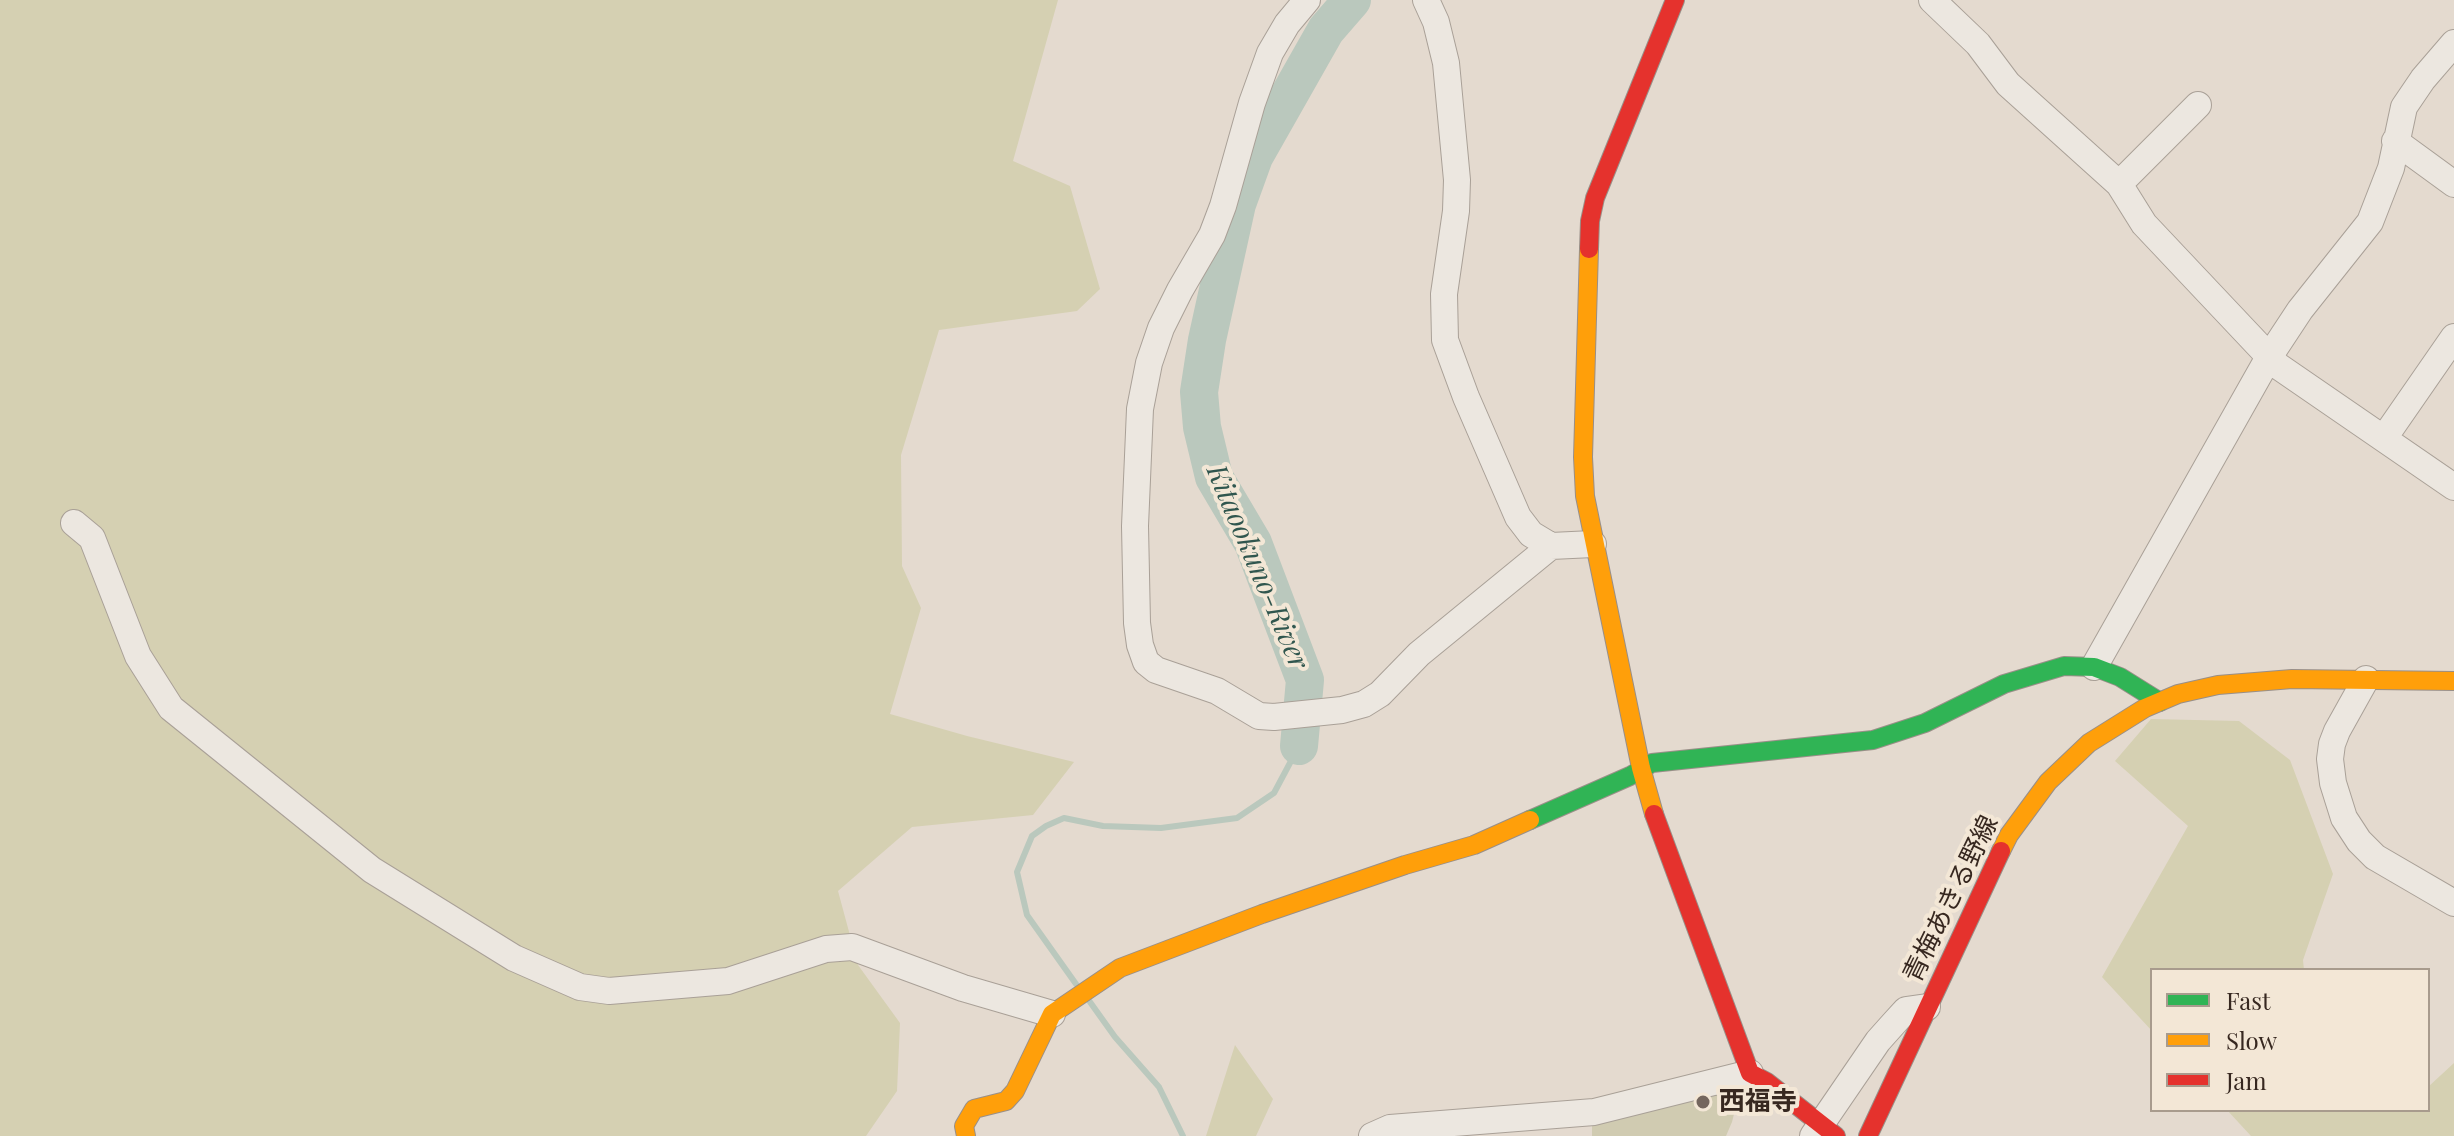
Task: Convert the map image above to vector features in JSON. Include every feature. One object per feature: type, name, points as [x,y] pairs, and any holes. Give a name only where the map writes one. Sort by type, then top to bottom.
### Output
[{"type":"street","points":[[1307,0],[1287,24],[1270,53],[1212,235],[1161,328],[1149,363],[1140,409],[1135,526],[1137,623],[1146,662],[1156,670],[1217,691],[1259,716],[1342,710],[1364,704],[1380,694],[1419,654],[1551,546]]},
{"type":"street","points":[[1426,0],[1436,22],[1446,63],[1457,180],[1456,211],[1444,294],[1445,340],[1518,517],[1531,534],[1551,546],[1593,544]]},
{"type":"street","points":[[1675,0],[1595,198],[1590,221],[1583,457],[1585,496],[1641,768],[1657,827],[1750,1073],[1767,1082],[1823,1132],[1878,1041],[1906,1010],[1927,1007]]},
{"type":"street","points":[[1932,0],[1978,44],[2008,84],[2119,184],[2144,224],[2278,366],[2454,487]]},
{"type":"street","points":[[2094,667],[2269,357],[2300,310],[2370,222],[2391,168],[2404,107],[2454,43]]},
{"type":"street","points":[[2119,184],[2198,105]]},
{"type":"street","points":[[2395,141],[2454,184]]},
{"type":"street","points":[[2384,438],[2454,337]]},
{"type":"street","points":[[74,523],[92,538],[138,656],[171,708],[372,870],[514,958],[580,987],[609,991],[728,981],[826,949],[852,947],[963,988],[1061,1008]]},
{"type":"street","points":[[962,1135],[974,1109],[1006,1101],[1015,1091],[1061,1008],[1120,968],[1262,914],[1474,845],[1630,776],[1652,763],[1873,740],[1925,723],[2004,684],[2064,666],[2094,667],[2120,677],[2160,702]]},
{"type":"street","name":"青梅あきる野線","points":[[1868,1136],[1996,860],[2016,824],[2065,763],[2089,743],[2131,716],[2197,689],[2239,682],[2292,679],[2454,681]]},
{"type":"street","points":[[2366,679],[2332,744],[2333,783],[2344,818],[2359,841],[2375,857],[2454,903]]},
{"type":"street","points":[[1372,1136],[1390,1128],[1594,1112],[1750,1073]]},
{"type":"shaded area","points":[[0,0],[1058,0],[1013,161],[1070,186],[1100,289],[1077,311],[939,330],[901,455],[902,566],[921,608],[890,714],[1074,762],[1033,815],[912,827],[838,891],[858,965],[900,1023],[897,1091],[866,1136],[0,1136]]},
{"type":"shaded area","points":[[2151,719],[2239,721],[2290,760],[2333,874],[2303,960],[2304,968],[2150,968],[2150,1029],[2102,977],[2188,826],[2115,761]]},
{"type":"shaded area","points":[[1235,1045],[1273,1099],[1256,1136],[1206,1136]]},
{"type":"shaded area","points":[[2454,1063],[2454,1136],[2251,1136],[2229,1112],[2430,1112],[2430,1085]]},
{"type":"shaded area","name":"西福寺","points":[[1741,1086],[1726,1136],[1592,1136],[1592,1118]]},
{"type":"waterway","name":"Kitaookuno-River","points":[[1299,746],[1305,680],[1253,543],[1214,477],[1202,427],[1199,392],[1207,340],[1237,204],[1254,157],[1326,30],[1352,0]]},
{"type":"waterway","name":"Kitaookuno-River","points":[[1076,984],[1027,915],[1017,872],[1032,836],[1064,818],[1103,826],[1161,828],[1237,818],[1274,793],[1299,746]]},
{"type":"waterway","name":"Kitaookuno-River","points":[[1090,1002],[1115,1037],[1159,1087],[1183,1136]]},
{"type":"traffic: fast","points":[[1530,820],[1630,776],[1652,763],[1873,740],[1925,723],[2004,684],[2064,666],[2094,667],[2120,677],[2160,702]]},
{"type":"traffic: slow","points":[[1589,249],[1583,457],[1585,496],[1641,768],[1654,814]]},
{"type":"traffic: slow","points":[[2001,851],[2048,782],[2089,743],[2145,708],[2178,694],[2218,685],[2292,679],[2454,681]]},
{"type":"traffic: slow","points":[[966,1136],[964,1126],[974,1109],[1006,1101],[1015,1091],[1052,1014],[1120,968],[1262,914],[1474,845],[1530,820]]},
{"type":"traffic: jam","points":[[1589,249],[1595,198],[1675,0]]},
{"type":"traffic: jam","points":[[1654,814],[1750,1073],[1767,1082],[1836,1136]]},
{"type":"traffic: jam","points":[[1868,1136],[2001,851]]},
{"type":"place","name":"西福寺","points":[[1703,1102]]}]
